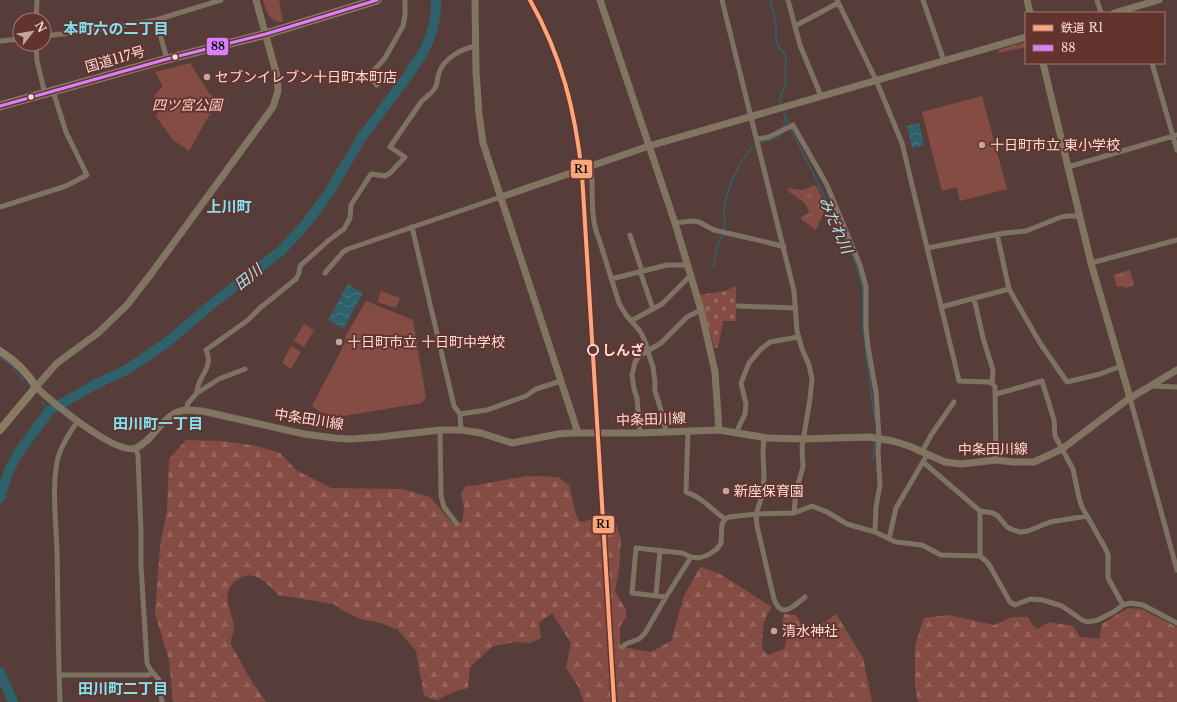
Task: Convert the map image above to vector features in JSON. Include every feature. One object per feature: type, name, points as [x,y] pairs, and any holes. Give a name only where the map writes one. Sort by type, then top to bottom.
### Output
[{"type":"highway","name":"国道117号","points":[[0,106],[166,59],[266,34],[377,0]]},
{"type":"main road","points":[[0,351],[14,362],[36,387],[0,430]]},
{"type":"street","points":[[36,12],[37,0]]},
{"type":"street","points":[[52,35],[97,30],[156,20],[220,0]]},
{"type":"street","points":[[162,702],[159,680],[152,673],[147,663],[141,566],[139,466],[136,448],[126,449],[118,446],[77,422],[36,387],[57,363],[98,333],[127,305],[273,106],[278,92],[277,76],[256,0]]},
{"type":"street","points":[[377,85],[369,76],[386,58],[403,26],[406,15],[405,0]]},
{"type":"street","points":[[475,0],[478,114],[483,143],[578,433]]},
{"type":"street","points":[[600,0],[675,223],[701,310],[715,372],[719,430]]},
{"type":"street","points":[[722,0],[784,246],[794,291],[798,337],[809,365],[812,379],[802,447],[803,467],[796,491],[794,513]]},
{"type":"street","points":[[788,0],[800,45],[821,96]]},
{"type":"street","points":[[923,0],[944,61]]},
{"type":"street","points":[[1027,0],[1030,12]]},
{"type":"street","points":[[1097,0],[1101,12]]},
{"type":"street","points":[[1122,12],[1137,10],[1159,0]]},
{"type":"street","points":[[795,26],[838,2],[876,80],[902,143],[959,380],[992,383]]},
{"type":"street","points":[[156,20],[166,59]]},
{"type":"street","points":[[325,273],[343,252],[348,249],[649,146],[1025,37]]},
{"type":"street","points":[[0,41],[12,40]]},
{"type":"street","points":[[197,393],[197,388],[210,357],[206,350],[248,320],[260,308],[296,279],[299,274],[300,266],[329,240],[344,229],[350,218],[351,205],[371,174],[385,176],[390,174],[405,157],[390,147],[421,102],[434,91],[443,65],[455,54],[465,48],[476,46]]},
{"type":"street","points":[[0,207],[66,186],[87,175],[49,92],[37,61],[36,52]]},
{"type":"street","points":[[1043,64],[1092,263],[1177,570]]},
{"type":"street","points":[[1152,64],[1175,136],[1177,150]]},
{"type":"street","points":[[756,139],[769,137],[794,125],[830,193],[860,265],[866,287],[866,328],[876,392],[879,438],[878,451],[880,485],[876,507],[875,532]]},
{"type":"street","points":[[1068,167],[1175,136]]},
{"type":"street","points":[[591,166],[593,182],[592,219],[594,229],[619,303],[645,340],[654,367],[655,391],[666,432]]},
{"type":"street","points":[[927,248],[1005,232],[1026,231],[1061,217],[1080,216]]},
{"type":"street","points":[[675,223],[692,221],[699,222],[714,230],[784,246]]},
{"type":"street","points":[[412,227],[454,406],[460,414],[461,430]]},
{"type":"street","points":[[996,234],[1009,289],[1040,343],[1067,382],[1100,374],[1121,366]]},
{"type":"street","points":[[630,235],[653,309]]},
{"type":"street","points":[[1092,263],[1177,240]]},
{"type":"street","points":[[611,279],[667,265],[688,265]]},
{"type":"street","points":[[631,321],[662,304],[691,275]]},
{"type":"street","points":[[941,306],[1009,289]]},
{"type":"street","points":[[974,298],[982,338],[993,370],[992,383],[995,386],[996,394],[996,460]]},
{"type":"street","points":[[738,306],[796,308]]},
{"type":"street","points":[[640,433],[637,398],[632,375],[635,362],[639,356],[661,343],[687,317],[701,310]]},
{"type":"street","points":[[736,433],[745,414],[746,404],[741,383],[749,363],[761,349],[770,342],[798,337]]},
{"type":"street","points":[[186,410],[188,403],[197,393],[219,379],[245,370]]},
{"type":"street","name":"中条田川線","points":[[136,448],[145,442],[168,418],[178,412],[186,410],[202,411],[304,434],[334,438],[379,438],[440,430],[461,430],[481,433],[512,443],[558,434],[719,430],[764,438],[879,438],[909,446],[924,456],[945,462],[961,464],[996,460],[1034,462],[1062,449],[1130,398],[1177,370]]},
{"type":"street","points":[[460,414],[488,410],[526,396],[536,389],[561,381]]},
{"type":"street","points":[[996,394],[1042,381],[1054,420],[1055,436],[1073,469],[1082,508],[1108,554],[1108,578],[1123,605]]},
{"type":"street","points":[[1150,385],[1177,387]]},
{"type":"street","points":[[889,539],[896,508],[924,456],[931,436],[954,402]]},
{"type":"street","points":[[60,702],[55,497],[57,463],[61,449],[77,422]]},
{"type":"street","points":[[440,430],[441,496],[444,506],[457,524]]},
{"type":"street","points":[[688,431],[686,492],[698,497],[724,519]]},
{"type":"street","points":[[764,438],[763,493],[756,514],[757,526],[775,603],[781,609],[790,610],[805,597]]},
{"type":"street","points":[[924,456],[980,511],[993,513],[998,516],[1007,527],[1013,530],[1020,532],[1028,531],[1050,522],[1087,516]]},
{"type":"street","points":[[666,596],[632,593],[636,548],[682,553],[691,557],[699,558],[708,555],[717,549],[721,543],[722,524],[724,519],[729,517],[756,514],[794,513],[812,506],[827,512],[847,524],[875,532],[896,542],[922,545],[941,555],[980,556],[991,568],[1010,602],[1015,605],[1030,599],[1043,600],[1062,606],[1082,620],[1088,622],[1098,620],[1123,605],[1131,603],[1143,606],[1177,623]]},
{"type":"street","points":[[980,511],[980,556]]},
{"type":"street","points":[[656,595],[660,550]]},
{"type":"street","points":[[622,647],[639,639],[645,633],[691,557]]},
{"type":"street","points":[[59,675],[148,675],[152,673]]},
{"type":"green space","points":[[263,0],[279,0],[283,22],[278,22],[271,18],[267,12]]},
{"type":"green space","points":[[1025,42],[1025,47],[999,53],[998,50]]},
{"type":"green space","name":"四ツ宮公園","points":[[190,63],[209,93],[218,100],[189,151],[173,140],[155,115],[162,109],[154,96],[163,86],[155,72]]},
{"type":"green space","points":[[982,96],[1007,189],[960,201],[956,187],[942,191],[922,112]]},
{"type":"green space","points":[[813,185],[817,187],[826,207],[816,230],[801,219],[801,217],[809,213],[807,206],[802,200],[788,191],[789,188],[804,190]]},
{"type":"green space","points":[[1130,270],[1134,285],[1125,288],[1123,286],[1117,287],[1113,275]]},
{"type":"green space","points":[[736,286],[736,321],[723,321],[718,348],[714,347],[700,295],[725,291]]},
{"type":"green space","points":[[381,291],[400,298],[396,308],[377,302]]},
{"type":"green space","points":[[366,301],[413,320],[426,397],[422,403],[337,417],[320,412],[312,406],[345,343],[346,335]]},
{"type":"green space","points":[[304,324],[314,330],[304,347],[294,341]]},
{"type":"green space","points":[[291,346],[301,352],[291,369],[282,363]]},
{"type":"green space","points":[[186,440],[222,441],[257,446],[280,453],[296,470],[331,488],[402,489],[430,497],[454,525],[462,522],[464,509],[461,493],[465,487],[527,476],[558,477],[569,485],[576,515],[579,521],[583,522],[600,518],[616,524],[621,539],[619,569],[615,591],[626,610],[626,617],[620,626],[620,647],[651,652],[671,641],[684,596],[700,567],[718,573],[772,607],[764,622],[763,632],[762,649],[768,655],[784,649],[787,638],[782,625],[784,614],[796,615],[808,631],[813,630],[836,614],[863,658],[872,702],[584,702],[578,686],[566,668],[571,643],[552,613],[539,623],[541,638],[530,643],[517,642],[493,646],[470,667],[468,688],[453,692],[437,700],[431,699],[424,695],[416,651],[398,630],[381,623],[360,619],[334,604],[278,595],[259,578],[248,575],[243,576],[236,581],[230,587],[228,592],[227,597],[234,629],[231,644],[254,685],[266,702],[173,702],[169,660],[155,614],[160,547],[167,510],[169,459]]},
{"type":"green space","points":[[1128,608],[1141,609],[1177,627],[1177,702],[918,702],[915,686],[915,645],[924,618],[949,615],[994,625],[1012,617],[1028,617],[1033,626],[1038,629],[1049,622],[1073,626],[1080,637],[1099,639],[1102,624]]},
{"type":"water","points":[[919,123],[924,145],[912,148],[907,126]]},
{"type":"water","points":[[348,284],[363,293],[343,329],[328,320]]},
{"type":"waterway","name":"田川","points":[[0,498],[9,470],[19,452],[49,411],[94,385],[128,369],[166,343],[217,300],[281,251],[305,225],[328,194],[362,137],[423,53],[433,27],[436,0]]},
{"type":"waterway","name":"みだれ川","points":[[770,0],[776,22],[776,39],[779,47],[785,55],[786,60],[786,83],[780,101],[782,106]]},
{"type":"waterway","name":"みだれ川","points":[[783,109],[788,123],[852,254],[861,280],[863,292],[863,329],[875,421]]},
{"type":"waterway","name":"みだれ川","points":[[784,128],[785,118]]},
{"type":"waterway","points":[[724,231],[724,206],[741,162],[751,148],[756,144],[774,139],[783,132]]},
{"type":"waterway","points":[[713,267],[719,241],[723,234]]},
{"type":"waterway","points":[[0,358],[10,365],[24,382]]},
{"type":"waterway","points":[[42,402],[49,411]]},
{"type":"waterway","name":"みだれ川","points":[[873,459],[875,441]]},
{"type":"waterway","name":"田川","points":[[0,672],[13,702]]},
{"type":"rail line","name":"R1","points":[[530,0],[551,42],[559,63],[571,106],[582,174],[614,702]]},
{"type":"transit line","name":"88","points":[[0,106],[167,59],[266,34],[377,0]]},
{"type":"place","name":"セブンイレブン十日町本町店","points":[[207,77]]},
{"type":"place","name":"十日町市立 東小学校","points":[[982,145]]},
{"type":"place","name":"十日町市立 十日町中学校","points":[[339,342]]},
{"type":"place","name":"しんざ","points":[[593,350]]},
{"type":"place","name":"新座保育園","points":[[726,491]]},
{"type":"place","name":"清水神社","points":[[774,631]]},
{"type":"district","name":"本町六の二丁目","points":[[116,28]]},
{"type":"district","name":"上川町","points":[[229,206]]},
{"type":"district","name":"田川町一丁目","points":[[158,423]]},
{"type":"district","name":"田川町二丁目","points":[[123,688]]}]
